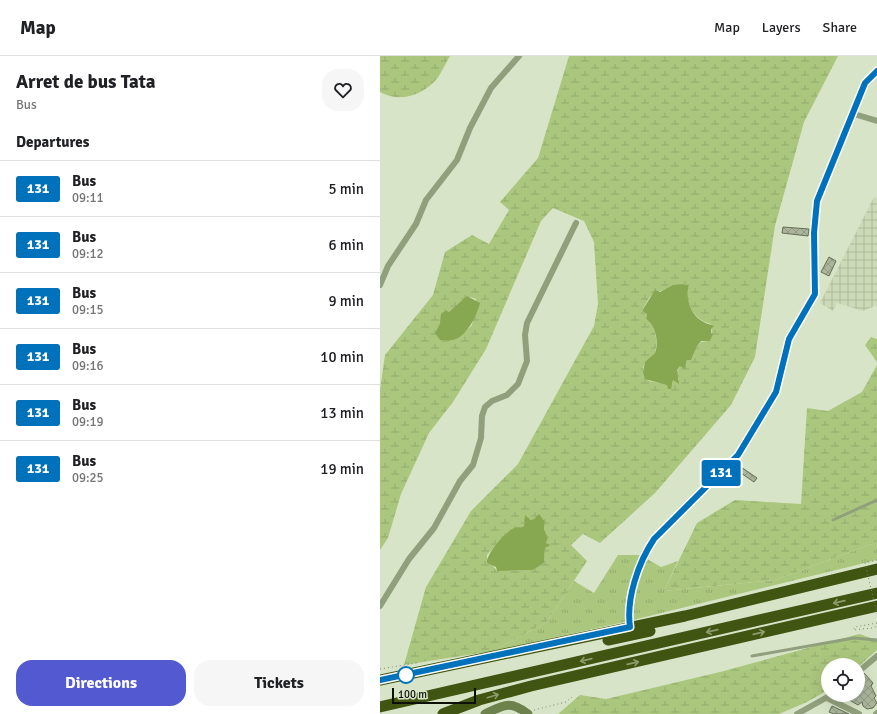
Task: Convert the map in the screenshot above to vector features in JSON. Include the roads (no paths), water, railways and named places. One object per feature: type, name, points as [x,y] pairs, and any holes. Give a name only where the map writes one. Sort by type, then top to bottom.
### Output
[{"type":"highway","points":[[380,680],[685,616],[877,569]]},
{"type":"highway","points":[[380,688],[685,624],[877,577]]},
{"type":"highway","points":[[380,707],[877,593]]},
{"type":"highway","points":[[443,714],[479,700],[531,686],[877,606]]},
{"type":"street","points":[[380,285],[388,266],[416,224],[426,200],[457,160],[470,128],[490,88],[519,56]]},
{"type":"street","points":[[630,627],[630,612],[634,588],[648,549],[654,539],[738,455],[776,392],[789,339],[815,294],[814,233],[817,201],[854,114],[865,83],[877,71]]},
{"type":"street","points":[[854,114],[877,121]]},
{"type":"street","points":[[380,606],[409,559],[434,528],[460,481],[473,465],[481,438],[482,416],[485,407],[492,401],[507,395],[518,384],[527,361],[525,335],[527,323],[576,223]]},
{"type":"street","points":[[865,666],[877,656]]},
{"type":"street","points":[[797,714],[821,701]]},
{"type":"street","points":[[836,702],[851,712],[858,714]]},
{"type":"street","points":[[485,714],[508,704],[517,706],[528,714]]},
{"type":"lane","points":[[833,520],[877,500]]},
{"type":"lane","points":[[752,656],[854,638],[877,640]]}]
